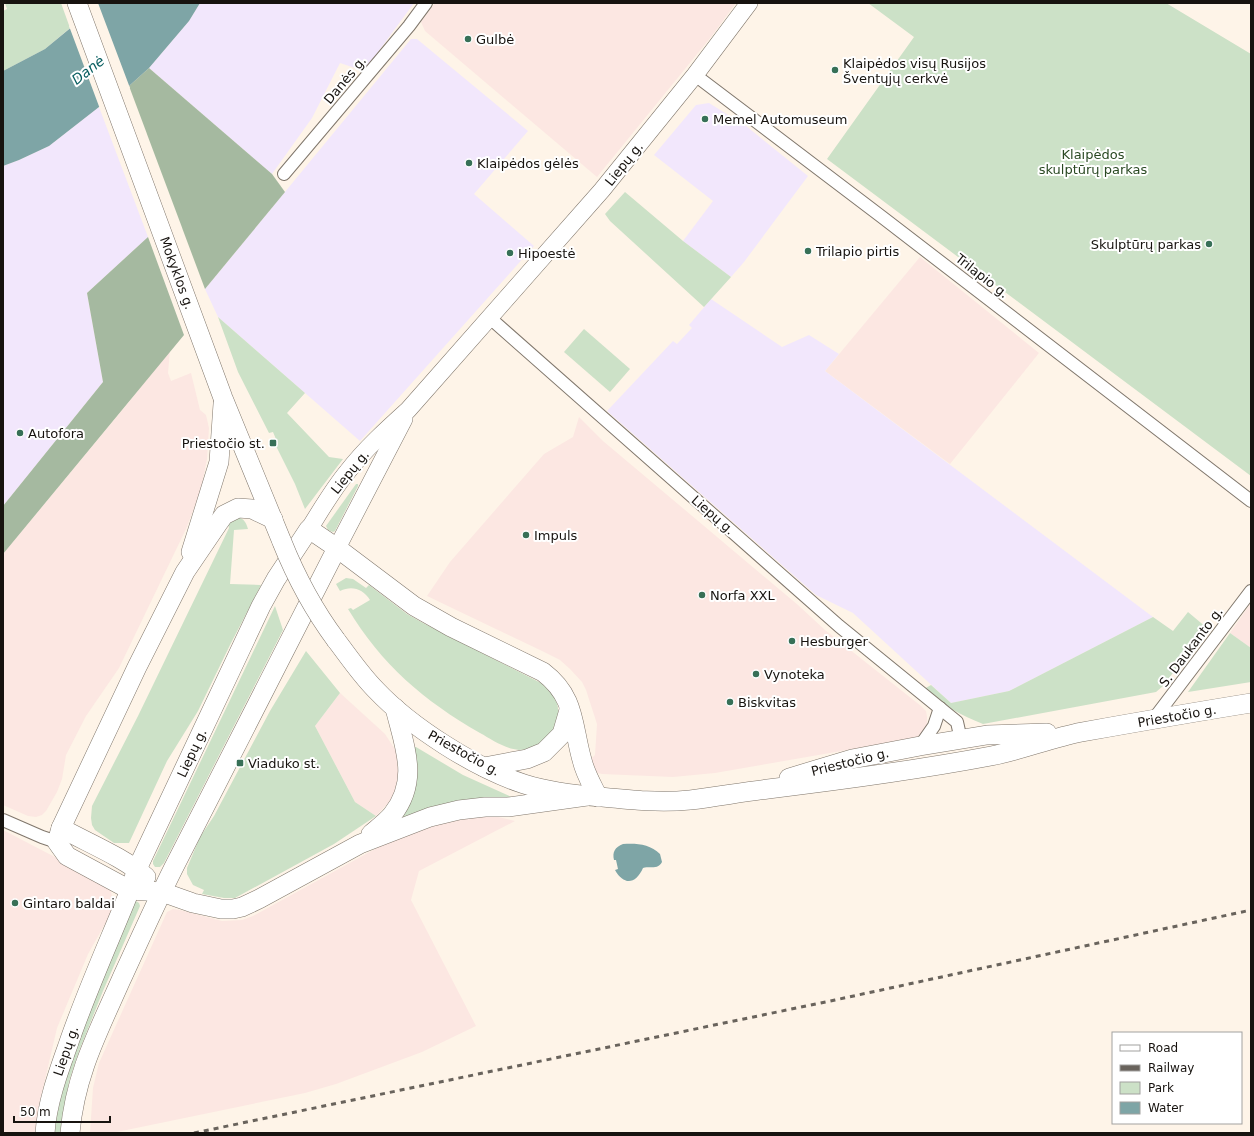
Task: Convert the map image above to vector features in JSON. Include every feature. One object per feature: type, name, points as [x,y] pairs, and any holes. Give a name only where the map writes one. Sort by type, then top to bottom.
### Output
[{"type":"main road","name":"Mokyklos g.","points":[[77,3],[223,398],[282,542]]},
{"type":"main road","name":"Liepų g.","points":[[45,1133],[46,1122],[58,1072],[73,1028],[130,890],[137,869],[261,606],[276,579],[348,470],[378,438],[408,410],[586,210],[695,75],[749,3]]},
{"type":"main road","points":[[185,572],[219,462],[223,398]]},
{"type":"main road","name":"Liepų g.","points":[[70,1133],[74,1102],[87,1058],[162,892],[408,410]]},
{"type":"main road","points":[[273,519],[252,509],[238,508],[224,515],[185,572],[137,668],[59,835],[67,856],[130,890],[162,892],[210,907],[232,909],[258,899],[360,844],[430,817],[459,810],[484,807],[508,807],[593,797],[581,759],[569,706],[563,692],[554,681],[543,672],[451,627],[414,606],[337,548],[309,529]]},
{"type":"main road","name":"Priestočio g.","points":[[282,542],[301,586],[317,614],[358,670],[395,708],[429,734],[484,767],[524,784],[593,797],[658,802],[691,800],[740,792],[855,779],[994,755],[1079,732],[1251,703]]},
{"type":"main road","points":[[484,767],[527,759],[544,752],[562,734],[569,706]]},
{"type":"main road","points":[[360,844],[392,814],[406,789],[409,773],[407,756],[395,708]]},
{"type":"main road","name":"Priestočio g.","points":[[740,792],[852,759],[920,746],[987,735],[1079,732]]},
{"type":"main road","points":[[961,740],[963,760]]},
{"type":"main road","points":[[59,835],[137,869],[162,892]]},
{"type":"street","name":"Danės g.","points":[[284,174],[409,26],[426,3]]},
{"type":"street","name":"Trilapio g.","points":[[695,75],[1251,501]]},
{"type":"street","name":"Liepų g.","points":[[490,318],[838,626],[957,722],[961,740]]},
{"type":"street","name":"S. Daukanto g.","points":[[1153,720],[1251,591]]},
{"type":"street","points":[[920,746],[934,726],[940,708]]},
{"type":"street","points":[[3,820],[42,837],[59,835]]},
{"type":"shaded area","points":[[200,3],[414,3],[364,71],[340,63],[312,118],[272,174],[149,68],[189,21]]},
{"type":"shaded area","points":[[435,3],[736,3],[711,37],[597,177],[425,31],[421,22]]},
{"type":"shaded area","points":[[411,39],[417,39],[528,131],[474,194],[534,246],[360,441],[218,317],[205,289]]},
{"type":"shaded area","points":[[709,103],[746,126],[808,176],[744,262],[731,277],[683,241],[713,201],[654,155],[696,105]]},
{"type":"shaded area","points":[[99,107],[148,237],[87,293],[103,382],[3,506],[3,166],[49,146]]},
{"type":"shaded area","points":[[920,257],[1039,353],[950,464],[825,371]]},
{"type":"shaded area","points":[[711,299],[782,347],[809,335],[839,354],[825,371],[1153,617],[1009,691],[951,703],[853,613],[816,595],[607,411],[673,341],[677,344],[692,328],[689,325]]},
{"type":"shaded area","points":[[170,350],[168,373],[171,381],[191,373],[200,410],[206,415],[209,428],[207,459],[201,490],[186,529],[119,668],[86,716],[66,755],[62,779],[57,792],[42,815],[36,817],[28,816],[3,805],[3,554],[129,402]]},
{"type":"shaded area","points":[[579,417],[603,441],[798,605],[825,630],[921,706],[926,711],[927,717],[927,728],[923,733],[916,738],[715,773],[673,777],[602,774],[594,772],[588,762],[595,755],[597,724],[586,690],[582,682],[570,669],[560,660],[427,596],[450,562],[544,454],[573,437]]},
{"type":"shaded area","points":[[1251,603],[1251,648],[1230,633]]},
{"type":"shaded area","points":[[340,693],[385,734],[396,751],[399,782],[390,801],[376,816],[355,802],[315,726]]},
{"type":"shaded area","points":[[494,816],[515,821],[419,871],[411,900],[476,1026],[422,1052],[336,1084],[305,1093],[112,1133],[90,1133],[93,1088],[99,1063],[167,912],[173,909],[222,921],[242,920],[253,916],[395,838],[452,818]]},
{"type":"shaded area","points":[[3,830],[103,882],[111,892],[113,900],[113,907],[110,915],[88,954],[57,1028],[40,1101],[37,1133],[3,1133]]},
{"type":"green space","points":[[5,3],[61,3],[70,28],[45,49],[3,71],[3,11],[7,9]]},
{"type":"green space","name":"Klaipėdos skulptūrų parkas","points":[[868,3],[1166,3],[1251,54],[1251,476],[827,159],[914,37]]},
{"type":"green space","points":[[149,68],[272,174],[285,192],[205,289],[129,86]]},
{"type":"green space","points":[[625,192],[683,241],[731,277],[704,307],[610,221],[605,214]]},
{"type":"green space","points":[[148,237],[184,335],[3,554],[3,506],[103,382],[87,293]]},
{"type":"green space","points":[[218,317],[305,393],[287,413],[329,457],[343,459],[305,509],[295,484],[276,446],[278,444],[273,432],[269,433],[238,372]]},
{"type":"green space","points":[[584,329],[630,369],[610,392],[564,352]]},
{"type":"green space","points":[[356,484],[358,484],[358,486],[335,531],[333,532],[328,530],[326,526]]},
{"type":"green space","points":[[238,517],[244,521],[248,529],[234,530],[230,584],[261,585],[198,711],[167,761],[129,843],[114,843],[95,830],[92,825],[92,806],[138,716],[229,528],[229,524]]},
{"type":"green space","points":[[346,578],[353,579],[366,588],[369,585],[407,614],[541,683],[548,689],[558,705],[558,717],[554,733],[533,747],[524,750],[514,749],[493,741],[440,708],[405,680],[361,629],[348,609],[351,608],[353,610],[370,600],[364,593],[357,589],[349,588],[340,591],[336,584]]},
{"type":"green space","points":[[275,606],[283,630],[164,863],[160,867],[155,867],[153,861]]},
{"type":"green space","points":[[1188,612],[1207,628],[1163,686],[1156,692],[983,724],[952,709],[924,689],[931,685],[951,703],[1009,691],[1153,617],[1173,631]]},
{"type":"green space","points":[[1230,633],[1251,648],[1251,682],[1188,692]]},
{"type":"green space","points":[[306,651],[340,693],[315,726],[355,802],[376,816],[334,844],[235,898],[224,898],[202,894],[204,890],[193,885],[187,874],[187,868],[200,837],[214,816],[270,711]]},
{"type":"green space","points":[[414,747],[463,775],[516,799],[403,818],[402,816],[409,804],[416,784],[417,762]]},
{"type":"green space","points":[[136,901],[140,906],[103,991],[79,1051],[69,1081],[61,1133],[54,1133],[57,1107],[72,1051],[133,903]]},
{"type":"water","name":"Danė","points":[[96,3],[200,3],[189,21],[149,68],[129,86],[49,146],[3,166],[3,71],[45,49],[85,16]]},
{"type":"water","points":[[623,844],[638,844],[652,848],[660,854],[662,862],[656,867],[643,868],[637,877],[633,880],[626,881],[618,875],[615,870],[618,869],[616,860],[614,860],[613,857],[615,850]]},
{"type":"pier","points":[[93,3],[98,3],[130,88],[100,109],[69,26],[84,14]]},
{"type":"railway","points":[[194,1133],[835,1000],[1251,910]]},
{"type":"place","name":"Gulbė","points":[[468,39]]},
{"type":"place","name":"Klaipėdos visų Rusijos Šventųjų cerkvė","points":[[835,70]]},
{"type":"place","name":"Memel Automuseum","points":[[705,119]]},
{"type":"place","name":"Klaipėdos gėlės","points":[[469,163]]},
{"type":"place","name":"Skulptūrų parkas","points":[[1209,244]]},
{"type":"place","name":"Trilapio pirtis","points":[[808,251]]},
{"type":"place","name":"Hipoestė","points":[[510,253]]},
{"type":"place","name":"Autofora","points":[[20,433]]},
{"type":"place","name":"Priestočio st.","points":[[273,443]]},
{"type":"place","name":"Impuls","points":[[526,535]]},
{"type":"place","name":"Norfa XXL","points":[[702,595]]},
{"type":"place","name":"Hesburger","points":[[792,641]]},
{"type":"place","name":"Vynoteka","points":[[756,674]]},
{"type":"place","name":"Biskvitas","points":[[730,702]]},
{"type":"place","name":"Viaduko st.","points":[[240,763]]},
{"type":"place","name":"Gintaro baldai","points":[[15,903]]}]
